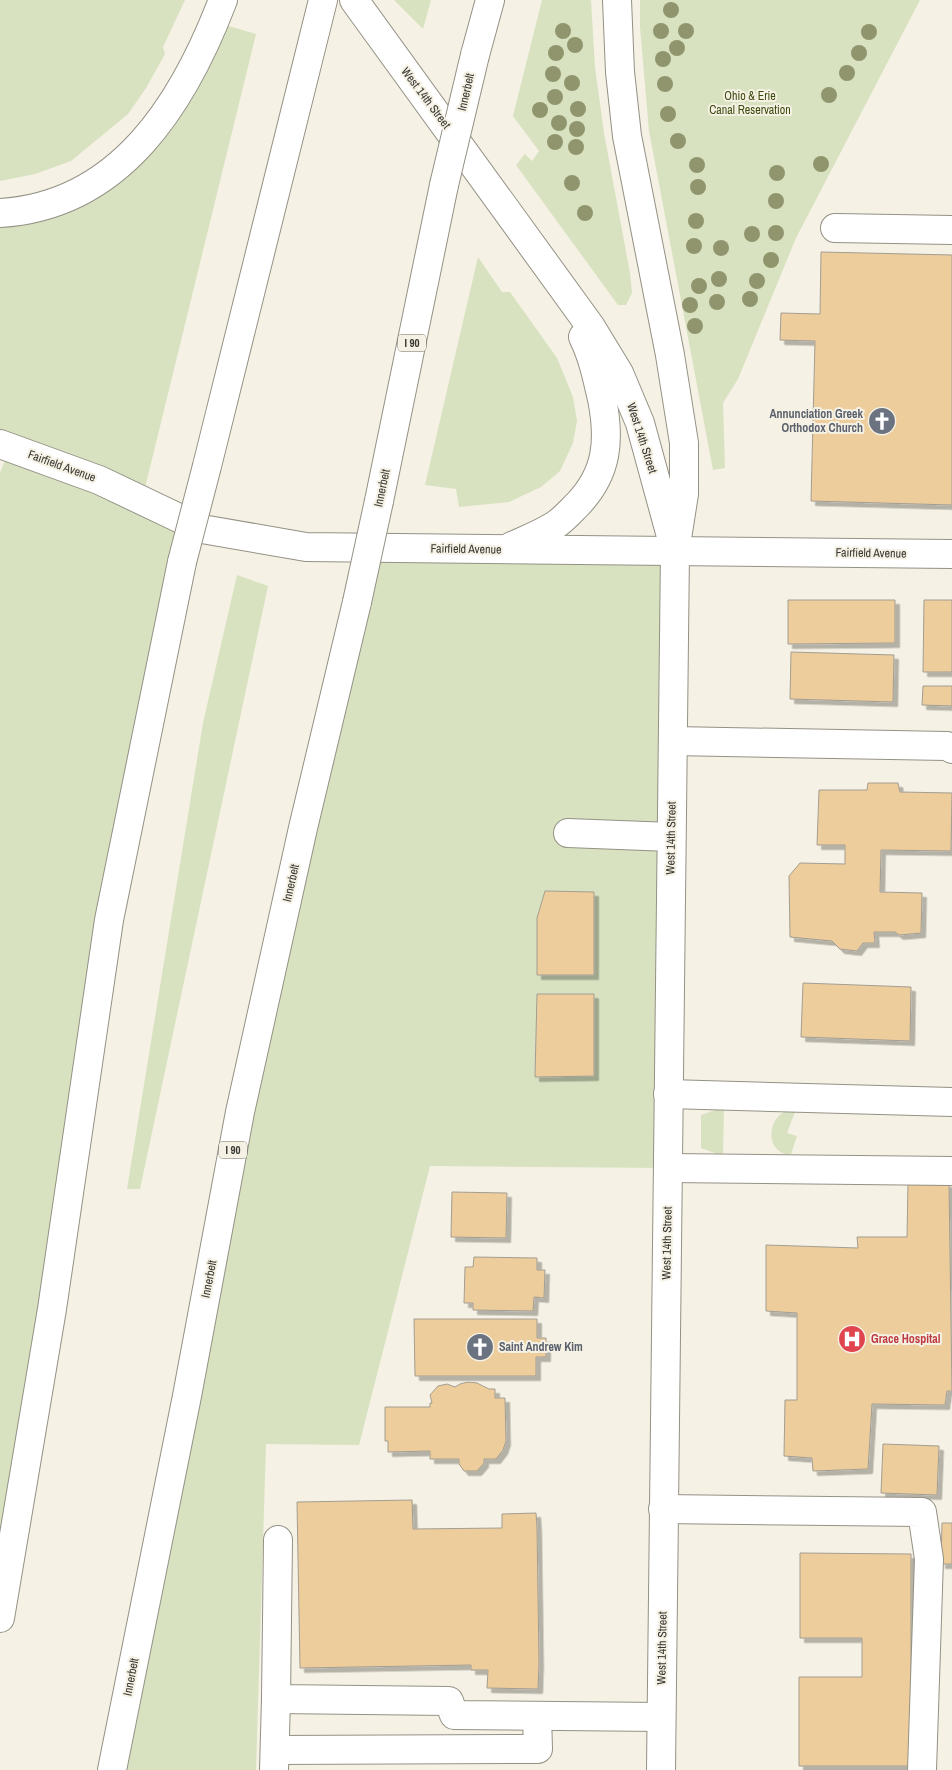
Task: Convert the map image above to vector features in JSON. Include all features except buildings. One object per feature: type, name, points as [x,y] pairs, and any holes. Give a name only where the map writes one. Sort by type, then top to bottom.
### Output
[{"type":"main road","points":[[0,1618],[52,1309],[109,920],[182,562],[323,0]]},
{"type":"main road","name":"West 14th Street","points":[[354,0],[591,327],[619,373],[640,423],[675,551],[660,1770]]},
{"type":"main road","name":"Innerbelt","points":[[112,1770],[187,1396],[240,1112],[303,828],[357,602],[444,185],[490,0]]},
{"type":"main road","points":[[617,0],[620,72],[628,136],[670,355],[684,443],[684,494],[675,551]]},
{"type":"main road","points":[[0,213],[49,205],[88,188],[119,166],[151,134],[173,103],[197,63],[219,11]]},
{"type":"main road","points":[[834,228],[952,230]]},
{"type":"main road","points":[[504,549],[555,525],[569,513],[593,487],[602,468],[606,448],[606,421],[593,361],[584,338],[554,290],[530,242]]},
{"type":"main road","name":"Fairfield Avenue","points":[[0,444],[99,480],[202,529],[306,547],[952,554]]},
{"type":"main road","points":[[673,741],[947,746],[952,749]]},
{"type":"main road","points":[[568,833],[671,837]]},
{"type":"main road","points":[[668,1094],[952,1102]]},
{"type":"main road","points":[[668,1168],[952,1171]]},
{"type":"main road","points":[[663,1508],[922,1512],[929,1558],[922,1770]]},
{"type":"main road","points":[[278,1540],[275,1760],[538,1749],[537,1716]]},
{"type":"main road","points":[[276,1699],[450,1701],[454,1715],[661,1717]]},
{"type":"green space","points":[[0,0],[185,0],[163,47],[165,54],[146,88],[128,114],[71,161],[35,174],[0,181]]},
{"type":"green space","points":[[394,0],[431,0],[423,29]]},
{"type":"green space","points":[[542,0],[591,0],[595,67],[604,133],[630,273],[632,293],[626,305],[618,305],[516,165],[525,154],[532,161],[539,151],[513,116]]},
{"type":"green space","name":"Ohio & Erie Canal Reservation","points":[[640,0],[920,0],[796,238],[738,379],[723,403],[725,468],[713,470],[649,131],[640,27]]},
{"type":"green space","points":[[215,22],[256,34],[142,500],[191,524],[0,1618],[0,473],[10,448],[0,444],[0,213],[119,166]]},
{"type":"green space","points":[[478,257],[502,292],[510,292],[557,358],[573,397],[577,421],[573,443],[560,471],[541,487],[509,502],[459,507],[456,489],[425,485]]},
{"type":"green space","points":[[368,548],[675,551],[668,1168],[430,1166],[359,1445],[266,1444],[256,1770],[110,1770]]},
{"type":"green space","points":[[237,575],[268,586],[140,1189],[127,1189],[203,723]]},
{"type":"green space","points":[[724,1107],[723,1156],[701,1148],[701,1115]]},
{"type":"green space","points":[[785,1112],[795,1112],[787,1133],[797,1136],[791,1154],[787,1155],[779,1151],[773,1144],[771,1133],[777,1118]]},
{"type":"place","name":"Annunciation Greek Orthodox Church","points":[[882,421]]},
{"type":"place","name":"Grace Hospital","points":[[852,1339]]},
{"type":"place","name":"Saint Andrew Kim","points":[[480,1347]]}]
